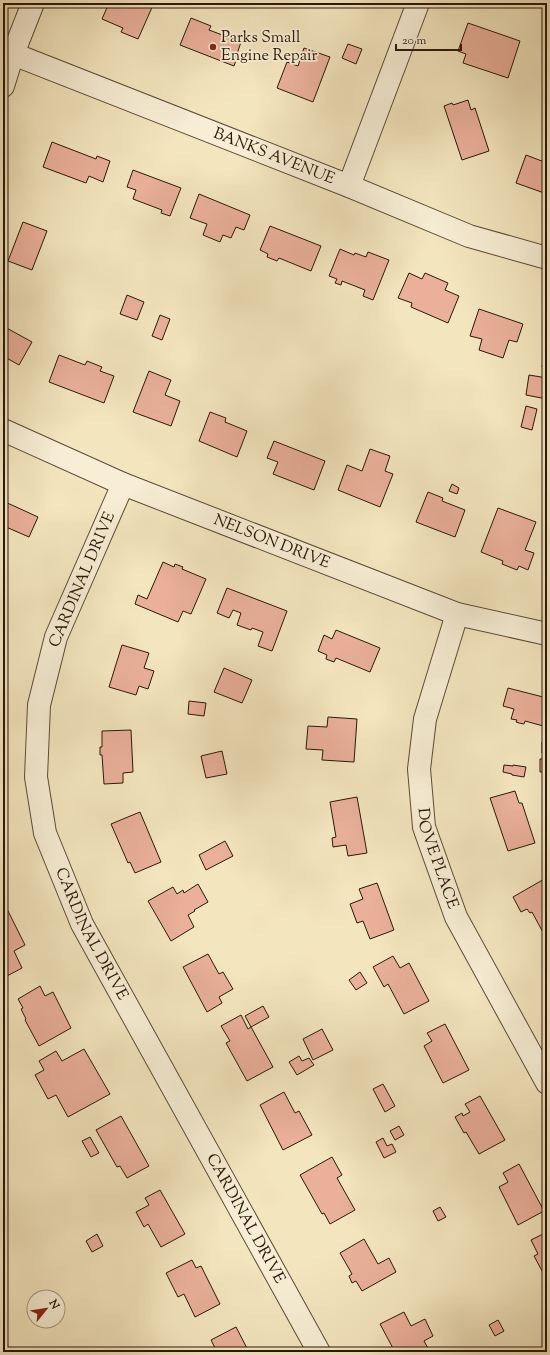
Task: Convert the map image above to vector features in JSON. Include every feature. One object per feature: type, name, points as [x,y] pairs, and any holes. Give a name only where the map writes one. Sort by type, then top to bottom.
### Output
[{"type":"street","points":[[3,86],[8,52],[33,3]]},
{"type":"street","points":[[349,186],[418,3]]},
{"type":"street","name":"BANKS AVENUE","points":[[8,52],[349,186],[469,236],[547,258]]},
{"type":"street","name":"NELSON DRIVE","points":[[3,430],[123,484],[457,614],[547,634]]},
{"type":"street","name":"CARDINAL DRIVE","points":[[123,484],[56,637],[39,705],[36,777],[45,833],[82,924],[319,1352]]},
{"type":"street","name":"DOVE PLACE","points":[[457,614],[426,719],[419,769],[424,827],[456,917],[547,1083]]},
{"type":"building","points":[[109,3],[129,3],[133,5],[134,3],[154,3],[138,39],[121,32],[123,28],[102,19]]},
{"type":"building","points":[[191,18],[211,26],[209,30],[241,42],[234,66],[180,45]]},
{"type":"building","points":[[468,23],[520,41],[508,78],[463,63],[466,54],[458,51]]},
{"type":"building","points":[[348,44],[362,49],[356,64],[342,58]]},
{"type":"building","points":[[304,48],[330,57],[313,102],[277,88],[287,62],[298,66]]},
{"type":"building","points":[[468,100],[471,110],[475,108],[489,151],[462,160],[444,106],[452,103],[453,105]]},
{"type":"building","points":[[52,142],[96,159],[97,156],[110,161],[103,182],[89,176],[86,183],[43,167]]},
{"type":"building","points":[[526,155],[547,163],[547,194],[516,183]]},
{"type":"building","points":[[133,170],[181,188],[170,216],[161,213],[162,210],[133,199],[136,190],[127,187]]},
{"type":"building","points":[[199,194],[250,215],[244,230],[236,227],[231,238],[223,235],[220,242],[203,235],[207,224],[190,218]]},
{"type":"building","points":[[23,222],[47,231],[32,270],[8,261]]},
{"type":"building","points":[[270,226],[321,246],[311,271],[279,258],[277,261],[267,257],[268,254],[260,250]]},
{"type":"building","points":[[340,249],[354,255],[355,253],[366,257],[368,252],[389,260],[373,300],[363,296],[365,290],[342,281],[341,285],[335,283],[337,279],[329,276]]},
{"type":"building","points":[[409,273],[422,279],[425,273],[448,283],[445,290],[459,296],[448,323],[411,307],[412,303],[398,298]]},
{"type":"building","points":[[127,295],[144,302],[137,320],[120,314]]},
{"type":"building","points":[[479,309],[523,324],[517,342],[509,340],[503,358],[479,350],[482,339],[470,336]]},
{"type":"building","points":[[160,315],[170,319],[162,340],[152,336]]},
{"type":"building","points":[[3,326],[32,342],[19,365],[3,356]]},
{"type":"building","points":[[547,342],[547,368],[542,367]]},
{"type":"building","points":[[59,355],[85,365],[87,361],[102,367],[100,371],[114,376],[104,403],[49,382]]},
{"type":"building","points":[[149,371],[171,380],[165,395],[180,401],[171,426],[133,412]]},
{"type":"building","points":[[529,375],[547,378],[547,399],[526,395]]},
{"type":"building","points":[[526,406],[537,409],[532,430],[521,427]]},
{"type":"building","points":[[210,412],[226,418],[225,422],[247,431],[237,457],[199,441]]},
{"type":"building","points":[[274,441],[325,461],[314,490],[273,474],[278,462],[267,458]]},
{"type":"building","points":[[370,449],[390,456],[385,471],[393,474],[380,507],[338,490],[347,465],[362,471]]},
{"type":"building","points":[[452,484],[459,488],[457,494],[449,491]]},
{"type":"building","points":[[428,492],[443,498],[442,501],[465,510],[455,537],[416,522]]},
{"type":"building","points":[[3,501],[38,517],[29,537],[6,527],[3,534]]},
{"type":"building","points":[[498,508],[536,522],[525,550],[534,553],[528,570],[519,566],[517,570],[502,564],[503,561],[481,552]]},
{"type":"building","points":[[163,562],[174,567],[175,564],[183,567],[182,569],[206,579],[191,614],[183,611],[178,622],[135,604],[138,595],[147,599]]},
{"type":"building","points":[[227,588],[287,611],[272,651],[258,646],[263,632],[237,625],[241,613],[233,610],[229,618],[217,613]]},
{"type":"building","points":[[336,630],[380,648],[370,672],[336,658],[334,662],[326,659],[327,655],[318,651],[324,635],[332,639]]},
{"type":"building","points":[[122,645],[149,653],[144,668],[154,671],[148,689],[139,686],[136,695],[109,687]]},
{"type":"building","points":[[224,668],[252,680],[242,703],[214,692]]},
{"type":"building","points":[[508,688],[547,698],[547,727],[525,721],[524,724],[519,723],[516,722],[517,720],[511,719],[514,709],[503,706]]},
{"type":"building","points":[[189,701],[206,703],[204,716],[188,714]]},
{"type":"building","points":[[328,717],[357,719],[354,762],[322,760],[323,750],[306,749],[308,726],[327,727]]},
{"type":"building","points":[[131,730],[133,772],[123,773],[123,783],[104,784],[102,755],[100,755],[100,747],[102,747],[102,731]]},
{"type":"building","points":[[542,742],[547,742],[547,772],[540,772],[540,759],[544,759],[544,753],[542,753]]},
{"type":"building","points":[[222,751],[227,774],[206,778],[201,756]]},
{"type":"building","points":[[504,765],[526,767],[524,777],[503,772]]},
{"type":"building","points":[[515,791],[519,803],[522,803],[535,843],[508,851],[490,798]]},
{"type":"building","points":[[357,797],[367,853],[348,856],[346,845],[333,847],[332,838],[336,837],[330,802]]},
{"type":"building","points":[[140,812],[161,862],[135,873],[130,862],[128,863],[111,824]]},
{"type":"building","points":[[225,841],[233,856],[206,870],[199,855]]},
{"type":"building","points":[[546,878],[547,938],[532,912],[530,913],[527,909],[521,912],[513,897]]},
{"type":"building","points":[[377,883],[394,930],[370,939],[363,921],[357,923],[350,904],[363,899],[359,889]]},
{"type":"building","points":[[198,884],[208,902],[188,915],[194,927],[171,941],[148,901],[173,887],[177,894],[183,890],[184,893]]},
{"type":"building","points":[[7,909],[25,945],[14,951],[22,968],[7,976],[3,969],[3,911]]},
{"type":"building","points":[[208,954],[219,974],[223,972],[233,989],[219,997],[222,1003],[207,1012],[183,967]]},
{"type":"building","points":[[393,956],[400,968],[409,963],[429,1001],[404,1014],[388,984],[384,987],[373,967]]},
{"type":"building","points":[[360,972],[367,983],[356,990],[349,980]]},
{"type":"building","points":[[40,986],[45,996],[53,992],[71,1028],[39,1046],[25,1020],[26,1019],[21,1009],[23,1008],[18,999]]},
{"type":"building","points":[[263,1006],[269,1017],[251,1027],[245,1016]]},
{"type":"building","points":[[241,1015],[248,1029],[251,1027],[273,1067],[247,1081],[226,1043],[230,1041],[221,1026]]},
{"type":"building","points":[[445,1024],[469,1070],[443,1083],[424,1046],[432,1041],[427,1033]]},
{"type":"building","points":[[322,1029],[333,1050],[313,1060],[303,1039]]},
{"type":"building","points":[[84,1049],[110,1094],[68,1117],[56,1095],[48,1099],[35,1075],[44,1070],[39,1061],[56,1051],[62,1061]]},
{"type":"building","points":[[299,1056],[302,1061],[309,1058],[314,1065],[297,1075],[289,1062]]},
{"type":"building","points":[[383,1084],[395,1106],[385,1112],[373,1089]]},
{"type":"building","points":[[284,1092],[295,1113],[299,1111],[312,1135],[283,1150],[260,1105]]},
{"type":"building","points":[[480,1096],[505,1140],[479,1154],[455,1117],[462,1113],[463,1116],[470,1112],[465,1104]]},
{"type":"building","points":[[121,1116],[149,1166],[127,1178],[120,1166],[117,1167],[96,1130]]},
{"type":"building","points":[[399,1126],[404,1135],[395,1140],[390,1131]]},
{"type":"building","points":[[90,1137],[99,1153],[91,1157],[82,1141]]},
{"type":"building","points":[[383,1138],[387,1146],[392,1144],[396,1152],[384,1158],[376,1142]]},
{"type":"building","points":[[332,1157],[342,1175],[337,1178],[355,1210],[330,1224],[324,1213],[322,1214],[300,1175]]},
{"type":"building","points":[[519,1164],[544,1211],[518,1225],[499,1187],[508,1182],[503,1173]]},
{"type":"building","points":[[160,1190],[185,1234],[161,1247],[148,1224],[144,1227],[136,1212],[149,1205],[145,1198]]},
{"type":"building","points":[[440,1207],[446,1217],[438,1221],[433,1211]]},
{"type":"building","points":[[547,1232],[547,1280],[534,1256],[538,1254],[531,1240]]},
{"type":"building","points":[[97,1234],[103,1246],[92,1252],[86,1241]]},
{"type":"building","points":[[364,1239],[378,1264],[389,1258],[396,1272],[362,1291],[356,1281],[352,1283],[349,1276],[352,1274],[340,1253]]},
{"type":"building","points":[[192,1260],[196,1268],[201,1266],[220,1304],[195,1317],[184,1294],[178,1297],[166,1273]]},
{"type":"building","points":[[404,1312],[411,1326],[425,1319],[433,1336],[424,1341],[429,1350],[426,1352],[395,1352],[380,1324]]},
{"type":"building","points":[[498,1320],[504,1331],[495,1336],[489,1325]]},
{"type":"building","points":[[236,1327],[249,1352],[217,1352],[211,1340]]},
{"type":"place","name":"Parks Small Engine Repair","points":[[213,47]]}]
